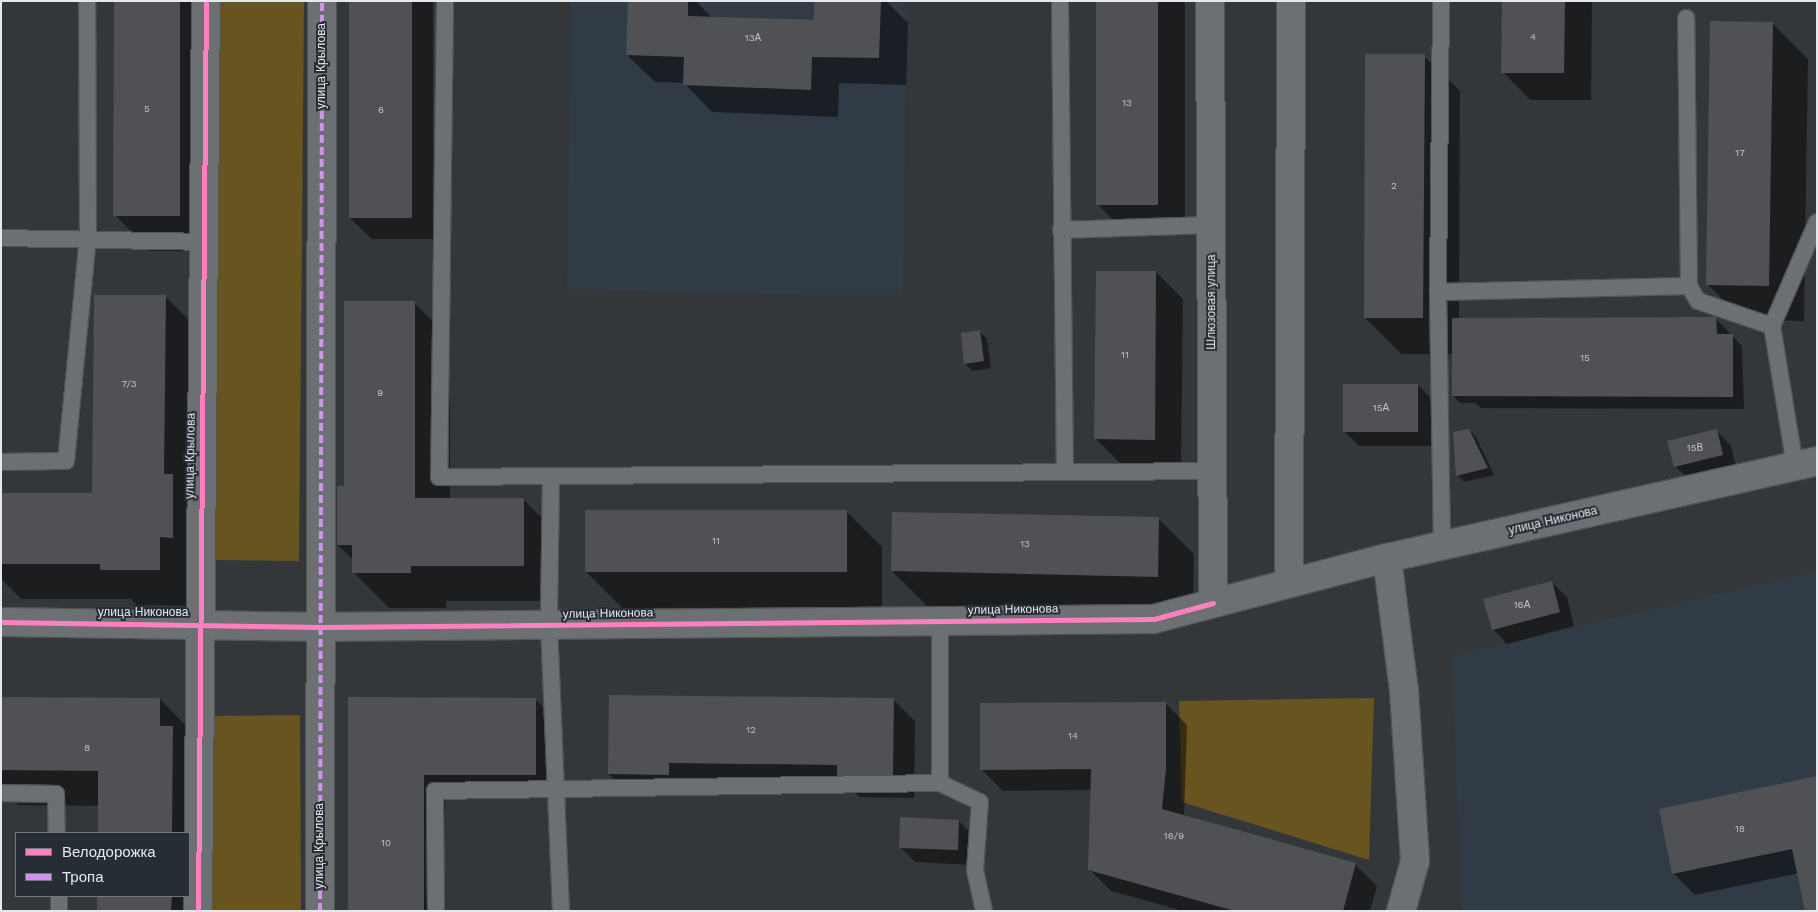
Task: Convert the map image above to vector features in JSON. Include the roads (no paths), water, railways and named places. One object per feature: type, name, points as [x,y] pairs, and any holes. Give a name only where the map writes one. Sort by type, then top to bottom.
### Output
[{"type":"street","name":"улица Крылова","points":[[198,911],[199,624],[206,1]]},
{"type":"street","name":"улица Крылова","points":[[320,911],[322,1]]},
{"type":"street","name":"Шлюзовая улица","points":[[1210,1],[1213,604]]},
{"type":"street","points":[[1289,584],[1291,1]]},
{"type":"street","name":"улица Никонова","points":[[1,622],[321,627],[1154,619],[1387,558],[1806,464]]},
{"type":"street","points":[[1387,558],[1404,690],[1415,861],[1401,911]]},
{"type":"lane","points":[[1,462],[66,461],[88,237],[87,1]]},
{"type":"lane","points":[[445,1],[439,477],[1213,471]]},
{"type":"lane","points":[[1060,1],[1065,472]]},
{"type":"lane","points":[[1441,1],[1438,292],[1442,546]]},
{"type":"lane","points":[[1686,18],[1690,286],[1698,301],[1772,326]]},
{"type":"lane","points":[[1806,464],[1772,326],[1817,222]]},
{"type":"lane","points":[[1061,230],[1212,225]]},
{"type":"lane","points":[[1,238],[88,237],[203,242]]},
{"type":"lane","points":[[1438,292],[1690,286]]},
{"type":"lane","points":[[551,476],[549,625],[561,911]]},
{"type":"lane","points":[[940,621],[940,783]]},
{"type":"lane","points":[[436,911],[436,791],[940,783],[980,802],[975,870],[984,911]]},
{"type":"lane","points":[[1,793],[56,794],[57,832]]},
{"type":"lane","points":[[59,897],[59,911]]}]
